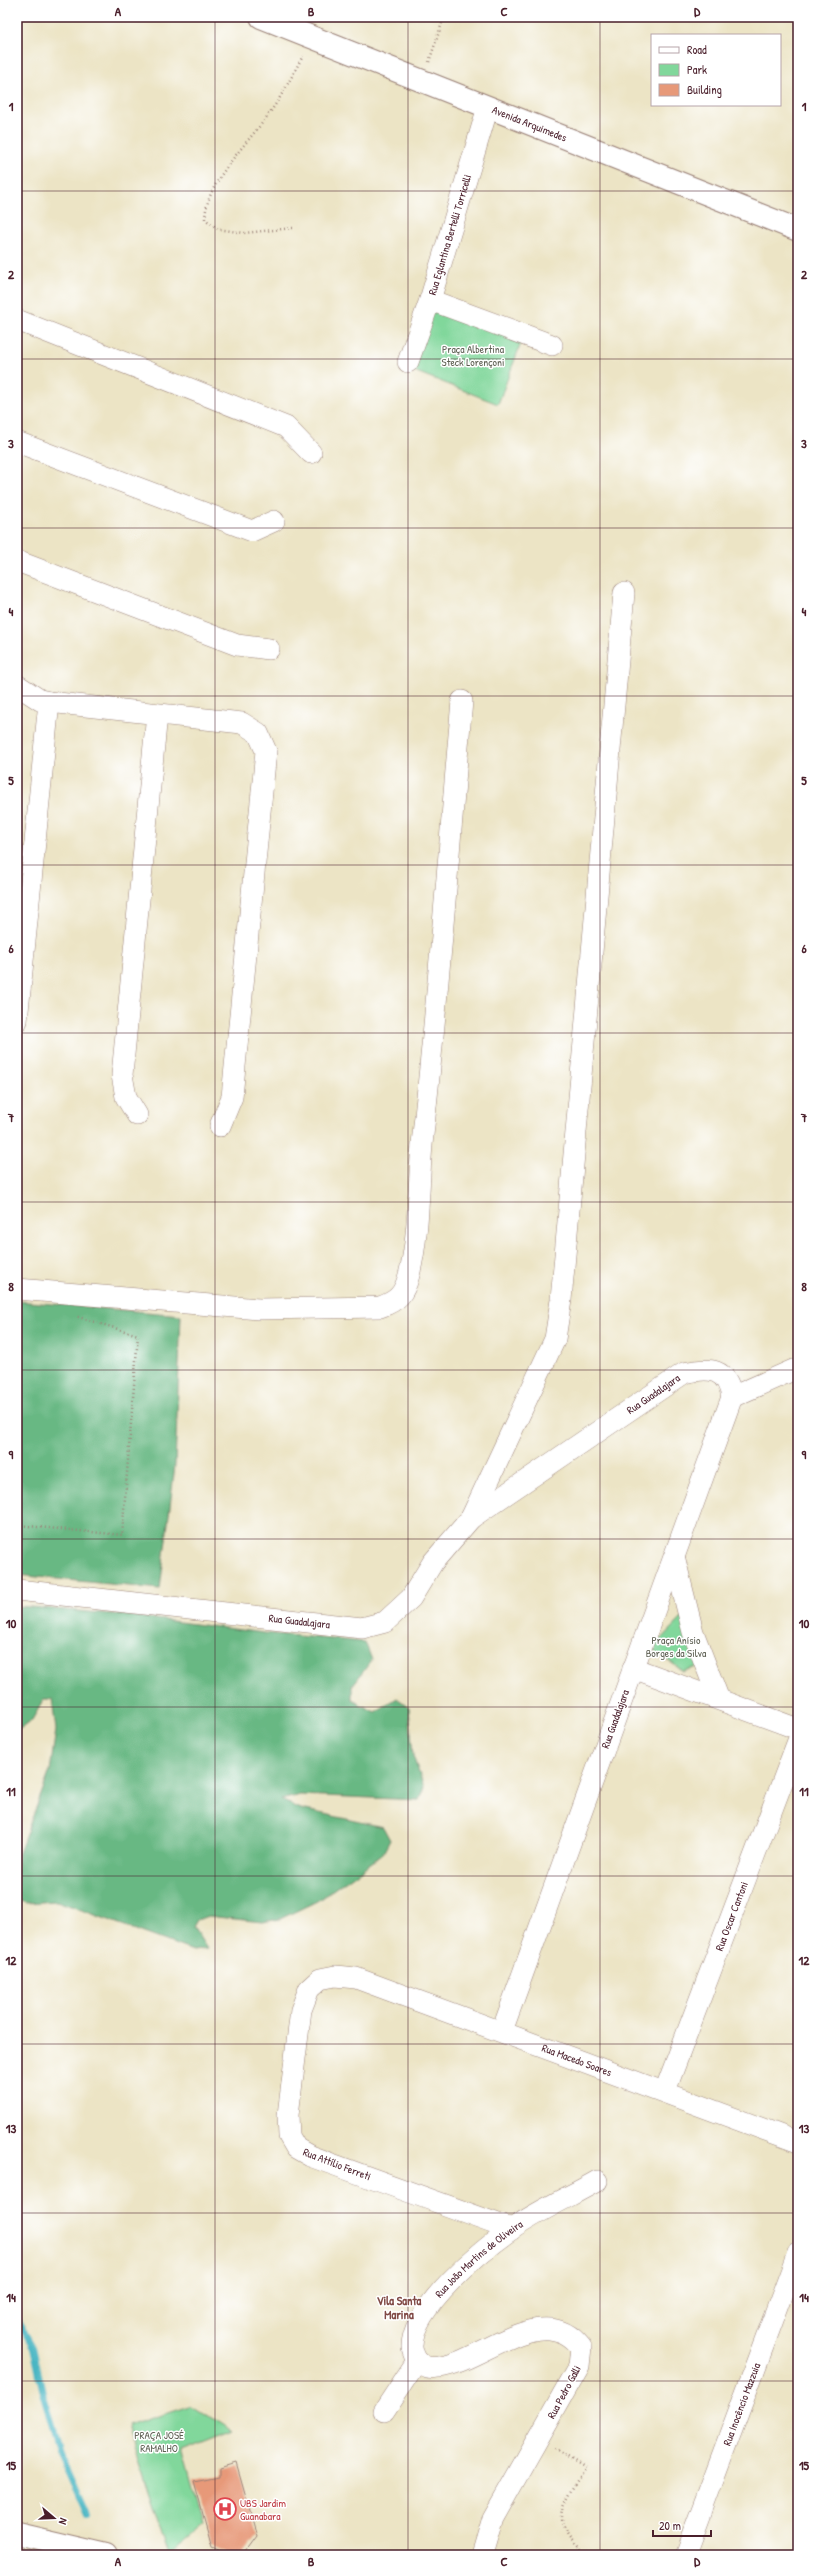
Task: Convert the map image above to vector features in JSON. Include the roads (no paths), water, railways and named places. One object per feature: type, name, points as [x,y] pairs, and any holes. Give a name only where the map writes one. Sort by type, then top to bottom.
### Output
[{"type":"main road","name":"Avenida Arquimedes","points":[[261,17],[798,230]]},
{"type":"main road","points":[[17,2534],[107,2555]]},
{"type":"street","name":"Rua Eglantina Bertelli Torricelli","points":[[408,362],[430,300],[488,107]]},
{"type":"street","points":[[430,300],[552,345]]},
{"type":"street","points":[[17,320],[286,428],[311,453]]},
{"type":"street","points":[[17,442],[252,532],[274,520]]},
{"type":"street","points":[[17,561],[237,645],[270,649]]},
{"type":"street","points":[[471,1518],[555,1339],[562,1300],[624,593]]},
{"type":"street","points":[[17,685],[44,701]]},
{"type":"street","points":[[17,1021],[44,701]]},
{"type":"street","points":[[17,703],[44,701],[242,723],[258,733],[266,751],[232,1097],[220,1126]]},
{"type":"street","points":[[17,1290],[210,1306],[274,1309],[380,1307],[394,1302],[403,1292],[412,1260],[436,1023],[462,701]]},
{"type":"street","points":[[136,1115],[126,1097],[122,1075],[157,714]]},
{"type":"street","name":"Rua Guadalajara","points":[[17,1590],[362,1628],[385,1622],[411,1598],[434,1562],[471,1518],[684,1373],[699,1370],[717,1372],[729,1382],[732,1397],[675,1560],[633,1668],[502,2031]]},
{"type":"street","points":[[732,1397],[793,1370]]},
{"type":"street","points":[[675,1560],[692,1632],[718,1698]]},
{"type":"street","points":[[633,1668],[798,1728]]},
{"type":"street","name":"Rua Oscar Cantoni","points":[[665,2091],[798,1741]]},
{"type":"street","name":"Rua Attílio Ferreti","points":[[356,1978],[335,1976],[320,1979],[309,1989],[301,2010],[288,2115],[289,2136],[296,2148],[310,2156],[512,2229]]},
{"type":"street","name":"Rua Macedo Soares","points":[[356,1978],[665,2091],[798,2142]]},
{"type":"street","name":"Rua João Martins de Oliveira","points":[[417,2361],[411,2347],[415,2331],[430,2304],[463,2268],[512,2229],[597,2181]]},
{"type":"street","name":"Rua Inocêncio Mazzuia","points":[[685,2555],[791,2290],[798,2253]]},
{"type":"street","name":"Rua Pedro Galli","points":[[417,2361],[428,2368],[451,2365],[498,2342],[538,2328],[558,2329],[573,2336],[581,2347],[579,2366],[493,2518],[482,2555]]},
{"type":"street","points":[[384,2411],[417,2361]]},
{"type":"waterway","points":[[17,2319],[33,2347],[43,2393],[67,2470],[87,2515]]},
{"type":"place","name":"UBS Jardim Guanabara","points":[[225,2509]]},
{"type":"district","name":"Vila Santa Marina","points":[[399,2308]]},
{"type":"park label","name":"Praça Albertina Steck Lorençoni","points":[[473,355]]},
{"type":"park label","name":"Praça Anísio Borges da Silva","points":[[676,1646]]},
{"type":"park label","name":"PRAÇA JOSÉ RAMALHO","points":[[159,2441]]}]
